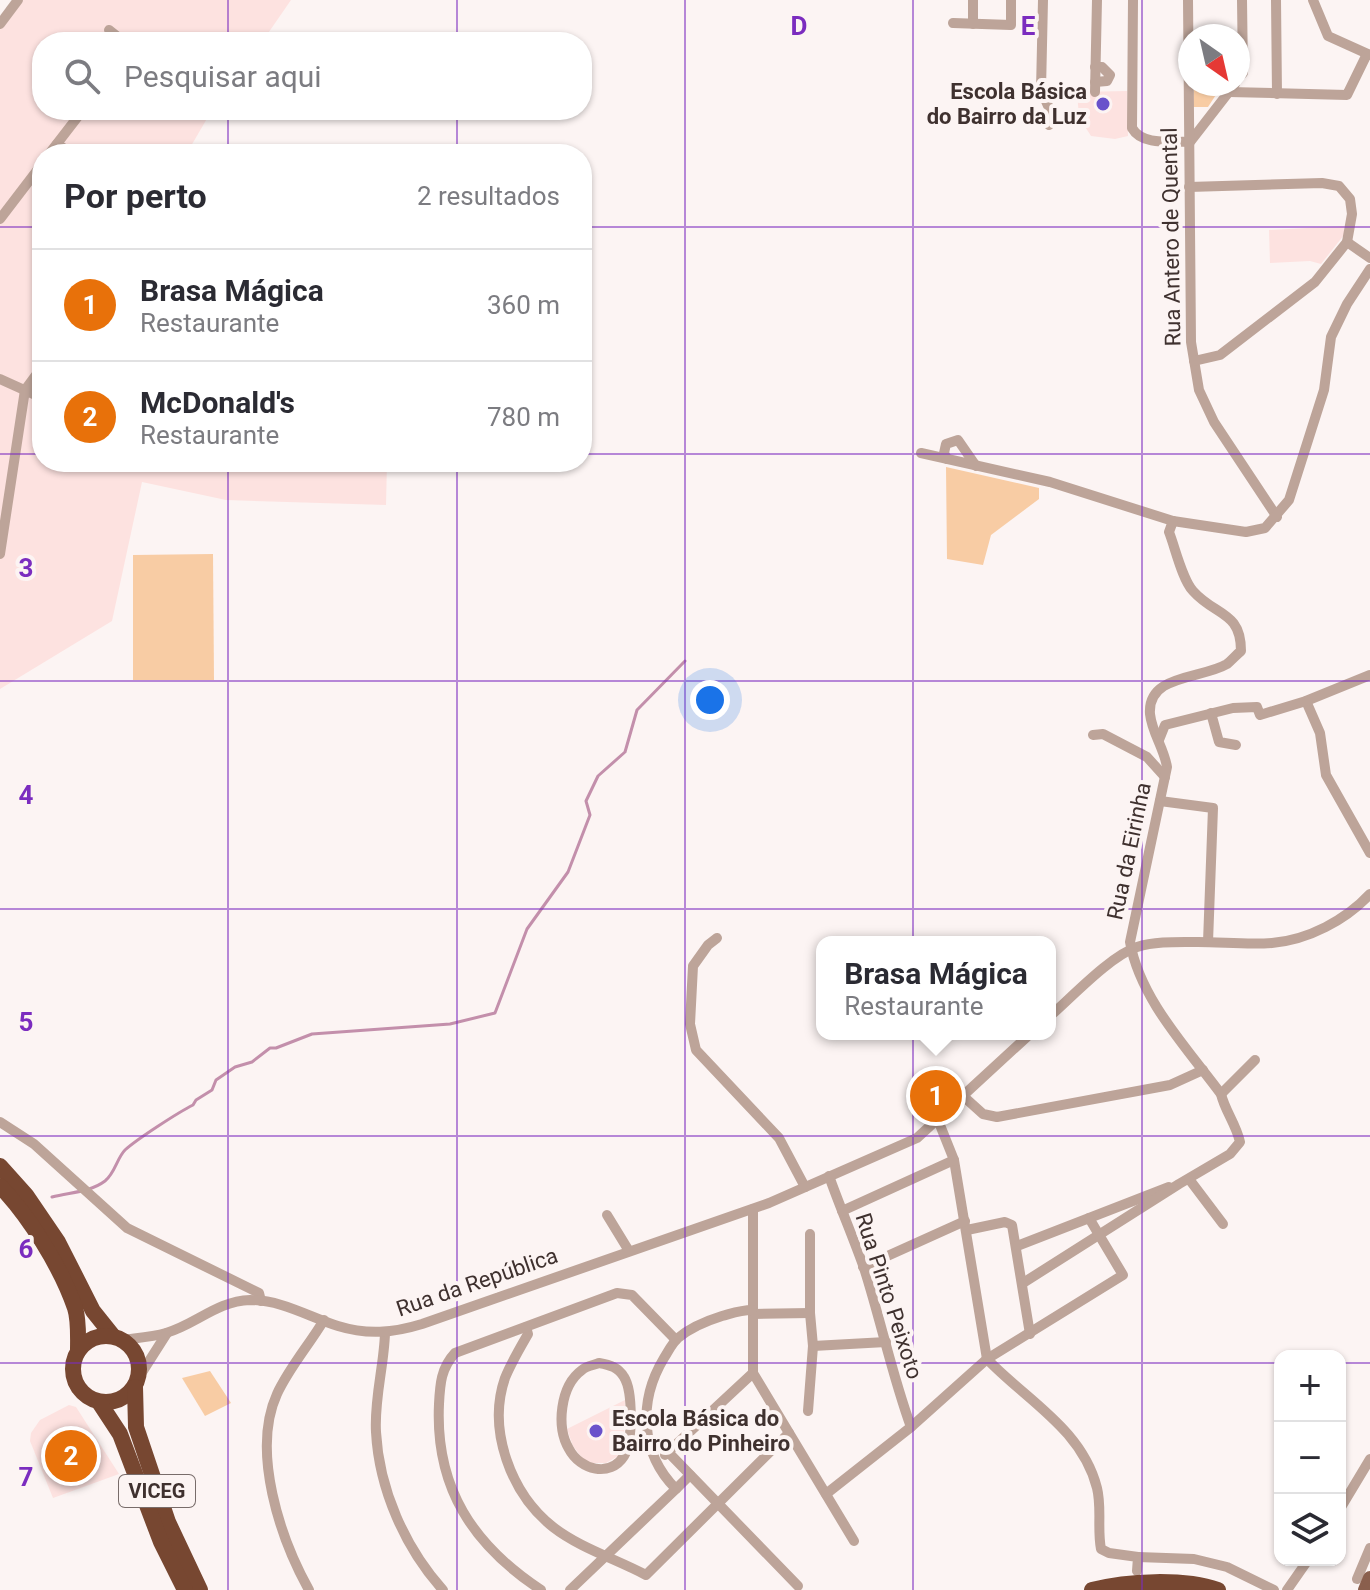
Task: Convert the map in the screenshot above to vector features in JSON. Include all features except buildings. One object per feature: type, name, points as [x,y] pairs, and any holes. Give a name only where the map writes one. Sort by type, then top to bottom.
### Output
[{"type":"highway","name":"VICEG","points":[[0,1166],[26,1195],[58,1242],[93,1311],[137,1356],[136,1427],[168,1522],[200,1590]]},
{"type":"highway","name":"VICEG","points":[[0,1186],[14,1200],[54,1264],[76,1310],[78,1351],[73,1369],[75,1380],[80,1390],[99,1402],[120,1434],[161,1542],[185,1590]]},
{"type":"highway","points":[[78,1351],[94,1338],[118,1338]]},
{"type":"highway","points":[[99,1402],[119,1400],[137,1382]]},
{"type":"highway","points":[[1092,1590],[1141,1582],[1205,1586],[1218,1590]]},
{"type":"street","points":[[0,24],[18,0]]},
{"type":"street","points":[[973,0],[973,24]]},
{"type":"street","points":[[953,23],[1011,25],[1011,0]]},
{"type":"street","points":[[1043,0],[1041,90],[1053,117],[1049,125]]},
{"type":"street","points":[[1095,87],[1097,0]]},
{"type":"street","points":[[1133,0],[1132,128],[1144,140],[1190,142],[1225,96]]},
{"type":"street","name":"Rua Antero de Quental","points":[[1188,0],[1188,24]]},
{"type":"street","points":[[1242,0],[1242,24]]},
{"type":"street","points":[[1276,0],[1277,94]]},
{"type":"street","points":[[1250,86],[1277,94],[1347,95],[1368,54],[1328,36],[1313,0]]},
{"type":"street","name":"Rua Antero de Quental","points":[[1189,96],[1191,342],[1199,390],[1214,422],[1277,517]]},
{"type":"street","points":[[57,144],[75,120]]},
{"type":"street","points":[[0,219],[32,177]]},
{"type":"street","points":[[1189,187],[1322,183],[1339,186],[1350,199],[1352,214],[1347,242],[1315,282],[1220,355],[1194,361]]},
{"type":"street","points":[[1347,242],[1370,258]]},
{"type":"street","points":[[921,453],[1050,482],[1173,521],[1246,532],[1265,528],[1289,500],[1324,390],[1331,337],[1347,304],[1370,269]]},
{"type":"street","points":[[0,379],[32,393]]},
{"type":"street","points":[[0,554],[25,390],[32,381]]},
{"type":"street","points":[[947,459],[944,453],[946,444],[958,440],[976,466]]},
{"type":"street","name":"Rua da Eirinha","points":[[1173,521],[1169,532],[1190,589],[1232,619],[1241,635],[1241,651],[1226,664],[1161,686],[1152,696],[1150,710],[1152,727],[1165,753],[1167,767],[1132,935],[1138,939],[1136,967],[1157,1005],[1221,1094],[1223,1104],[1237,1127],[1240,1142],[1230,1154],[1184,1181]]},
{"type":"street","points":[[1159,740],[1165,725],[1233,708],[1257,707],[1260,715],[1306,701],[1370,675]]},
{"type":"street","points":[[1306,701],[1320,733],[1326,775],[1370,853]]},
{"type":"street","points":[[1211,713],[1219,742],[1236,745]]},
{"type":"street","points":[[1093,735],[1103,734],[1147,757],[1165,777]]},
{"type":"street","points":[[1160,801],[1213,808],[1208,942]]},
{"type":"street","points":[[1056,1011],[1101,970],[1136,947],[1208,942],[1274,943],[1322,929],[1365,904],[1370,894]]},
{"type":"street","points":[[717,938],[693,966],[690,1024],[696,1050],[779,1138],[805,1187]]},
{"type":"street","name":"Rua da República","points":[[167,1333],[226,1304],[261,1301],[286,1306],[360,1332],[385,1333],[422,1324],[753,1209],[917,1138],[1024,1040]]},
{"type":"street","points":[[1221,1094],[1255,1060]]},
{"type":"street","points":[[963,1096],[983,1114],[997,1117],[1170,1085],[1203,1070]]},
{"type":"street","points":[[938,1120],[954,1160],[987,1359],[1064,1428],[1087,1462],[1098,1489],[1101,1549],[1138,1557],[1194,1559],[1227,1567],[1274,1590]]},
{"type":"street","points":[[0,1122],[45,1153],[127,1228],[160,1247],[259,1293],[261,1301]]},
{"type":"street","points":[[842,1211],[954,1160]]},
{"type":"street","name":"Rua Pinto Peixoto","points":[[829,1176],[863,1267],[886,1342],[892,1375],[911,1427]]},
{"type":"street","points":[[1017,1246],[1184,1181]]},
{"type":"street","points":[[1184,1181],[1223,1224]]},
{"type":"street","points":[[1023,1283],[1184,1181]]},
{"type":"street","points":[[753,1209],[753,1373],[854,1541]]},
{"type":"street","points":[[607,1215],[629,1251]]},
{"type":"street","points":[[826,1494],[911,1427],[987,1359],[1123,1275],[1089,1218]]},
{"type":"street","points":[[863,1267],[966,1225],[1005,1222],[1015,1230],[1030,1334]]},
{"type":"street","points":[[808,1411],[813,1346],[810,1234]]},
{"type":"street","points":[[541,1590],[510,1569],[490,1550],[459,1506],[440,1447],[441,1381],[446,1363],[455,1353],[617,1293],[632,1295],[676,1340]]},
{"type":"street","points":[[676,1489],[656,1464],[646,1435],[647,1398],[657,1370],[676,1340],[703,1322],[742,1310],[810,1313]]},
{"type":"street","points":[[309,1590],[291,1550],[274,1496],[267,1428],[278,1392],[324,1320]]},
{"type":"street","points":[[526,1327],[528,1334],[505,1379],[500,1408],[509,1469],[527,1500],[552,1526],[571,1539],[646,1575],[789,1433]]},
{"type":"street","points":[[118,1338],[167,1333]]},
{"type":"street","points":[[137,1382],[167,1333]]},
{"type":"street","points":[[385,1333],[376,1433],[384,1480],[410,1546],[443,1590]]},
{"type":"street","points":[[813,1346],[886,1342]]},
{"type":"street","points":[[599,1363],[613,1365],[626,1379],[630,1399],[630,1437],[625,1455],[614,1466],[600,1470],[586,1467],[570,1452],[562,1423],[564,1399],[570,1383],[582,1369],[599,1363]]},
{"type":"street","points":[[656,1464],[753,1373]]},
{"type":"street","points":[[630,1399],[647,1398]]},
{"type":"street","points":[[630,1437],[646,1435]]},
{"type":"street","points":[[668,1452],[798,1586]]},
{"type":"street","points":[[1346,1499],[1370,1459]]},
{"type":"street","points":[[570,1590],[690,1475]]},
{"type":"street","points":[[1364,1582],[1370,1548]]},
{"type":"street","points":[[1137,1571],[1138,1557]]},
{"type":"street","points":[[1287,1590],[1304,1566]]},
{"type":"shaded area","points":[[18,0],[291,0],[269,32],[32,32],[32,120],[206,120],[192,144],[32,144],[32,472],[387,472],[386,505],[226,500],[142,482],[112,621],[0,689],[0,24]]},
{"type":"shaded area","name":"Escola Básica do Bairro da Luz","points":[[1127,91],[1128,136],[1115,139],[1091,136],[1079,117],[1077,92]]},
{"type":"shaded area","points":[[1193,96],[1215,96],[1208,107],[1193,107]]},
{"type":"shaded area","points":[[1344,226],[1344,235],[1321,264],[1310,261],[1270,263],[1269,230]]},
{"type":"shaded area","points":[[946,467],[1039,488],[1039,499],[991,535],[983,565],[947,559]]},
{"type":"shaded area","points":[[213,554],[214,680],[133,680],[133,555]]},
{"type":"shaded area","points":[[210,1371],[231,1403],[205,1416],[182,1378]]},
{"type":"shaded area","name":"Escola Básica do Bairro do Pinheiro","points":[[625,1400],[624,1442],[620,1455],[606,1463],[589,1463],[573,1446],[567,1429]]},
{"type":"shaded area","points":[[69,1405],[76,1407],[119,1474],[53,1498],[30,1441],[31,1433],[40,1420]]},
{"type":"waterway","points":[[52,1197],[86,1190],[105,1181],[122,1153],[131,1145],[193,1105],[212,1090],[216,1080],[235,1067],[252,1062],[270,1048],[312,1034],[450,1024],[495,1013],[527,929],[568,872],[590,815],[586,801],[598,776],[625,752],[637,710],[685,661]]},
{"type":"place","name":"Escola Básica do Bairro da Luz","points":[[1103,104]]},
{"type":"place","name":"Brasa Mágica","points":[[936,1096]]},
{"type":"place","name":"Escola Básica do Bairro do Pinheiro","points":[[596,1431]]},
{"type":"place","name":"McDonald's","points":[[71,1456]]}]
